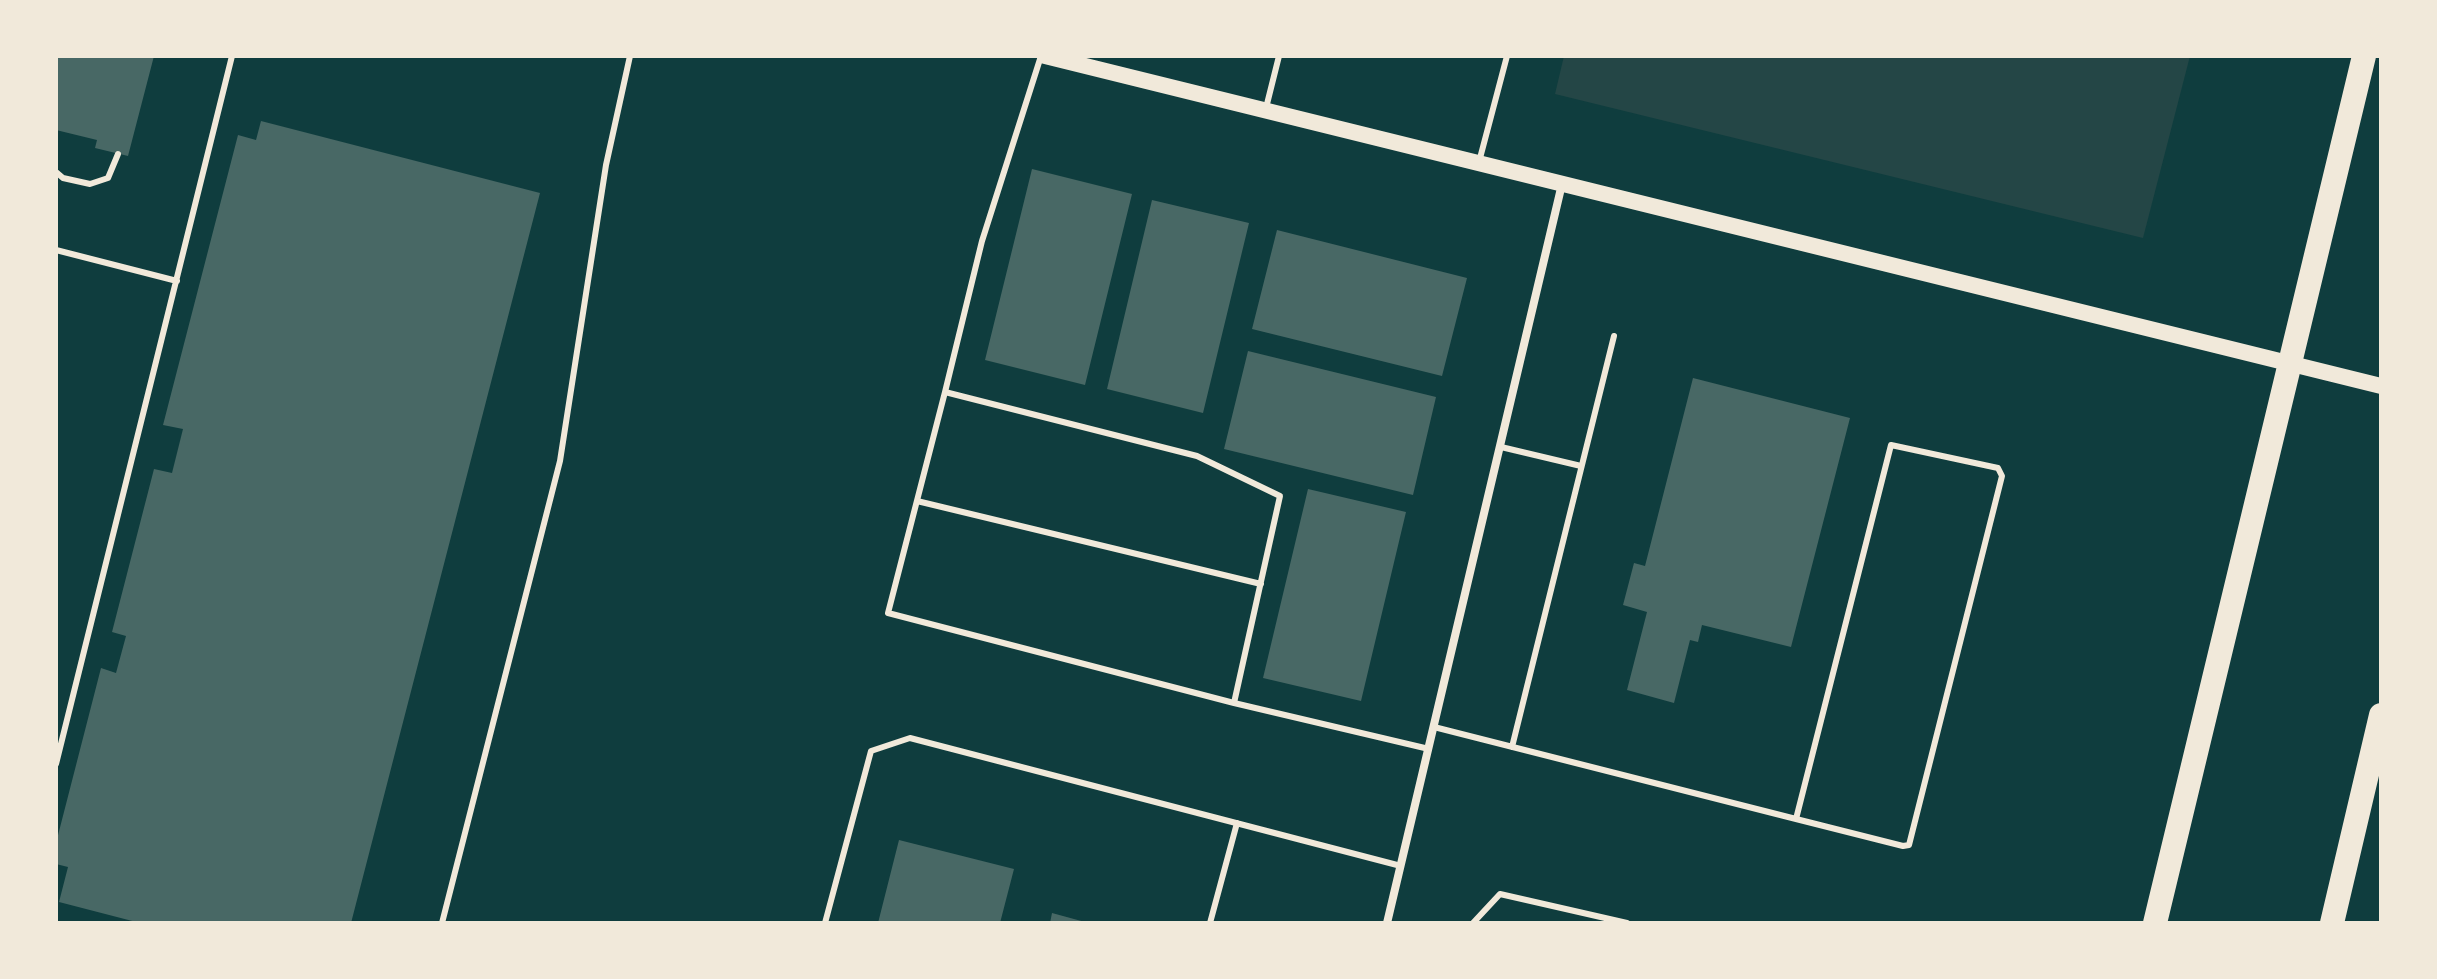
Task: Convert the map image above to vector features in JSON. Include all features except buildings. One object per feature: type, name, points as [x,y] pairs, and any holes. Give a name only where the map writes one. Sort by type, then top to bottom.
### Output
[{"type":"highway","points":[[2155,923],[2364,56]]},
{"type":"highway","points":[[2332,923],[2381,715]]},
{"type":"main road","points":[[1043,56],[1266,108],[2381,386]]},
{"type":"street","points":[[1387,923],[1562,183]]},
{"type":"lane","points":[[56,764],[232,56]]},
{"type":"lane","points":[[442,923],[560,461],[606,165],[630,56]]},
{"type":"lane","points":[[1043,56],[982,241],[888,613],[1234,703],[1429,749]]},
{"type":"lane","points":[[1266,108],[1279,56]]},
{"type":"lane","points":[[1479,162],[1507,56]]},
{"type":"lane","points":[[56,172],[63,178],[90,184],[108,178],[118,154]]},
{"type":"lane","points":[[56,250],[177,281]]},
{"type":"lane","points":[[1512,747],[1614,336]]},
{"type":"lane","points":[[945,392],[1197,456],[1280,496],[1234,703]]},
{"type":"lane","points":[[1434,727],[1512,747],[1796,819],[1903,846],[1912,842],[2002,476],[1998,468],[1891,445],[1796,819]]},
{"type":"lane","points":[[1501,447],[1581,466]]},
{"type":"lane","points":[[917,501],[1261,584]]},
{"type":"lane","points":[[825,923],[871,751],[910,738],[1401,866]]},
{"type":"lane","points":[[1210,923],[1237,823]]},
{"type":"lane","points":[[1473,923],[1500,894],[1627,923]]},
{"type":"shaded area","points":[[1564,56],[2190,56],[2143,238],[1555,94]]}]
